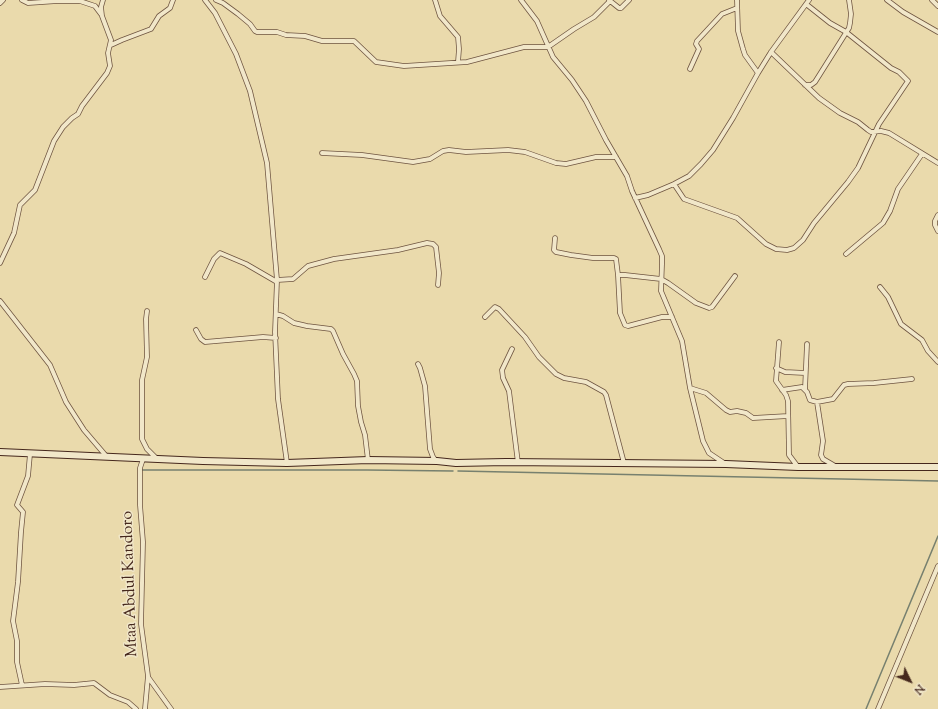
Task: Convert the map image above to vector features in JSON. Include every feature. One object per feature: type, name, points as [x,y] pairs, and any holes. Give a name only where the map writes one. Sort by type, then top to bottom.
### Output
[{"type":"main road","points":[[0,452],[158,460],[287,463],[368,460],[437,461],[456,463],[726,464],[798,468],[938,467]]},
{"type":"street","points":[[0,3],[3,0]]},
{"type":"street","points":[[22,0],[28,3],[77,1],[94,6],[102,16]]},
{"type":"street","points":[[0,263],[14,233],[20,205],[35,190],[54,141],[63,127],[78,114],[82,106],[107,73],[110,66],[108,58],[111,38],[102,16],[101,7],[103,0]]},
{"type":"street","points":[[110,46],[151,29],[159,16],[170,8],[173,0]]},
{"type":"street","points":[[205,0],[215,13],[236,54],[250,91],[267,163],[277,281],[276,338],[278,399],[287,463]]},
{"type":"street","points":[[216,0],[223,3],[238,14],[257,32],[277,32],[286,35],[305,36],[322,41],[354,41],[360,45],[372,59],[378,62],[404,66],[473,61],[524,47],[548,47],[594,17],[610,0],[619,8],[621,8],[629,0]]},
{"type":"street","points":[[435,0],[440,16],[458,37],[458,62]]},
{"type":"street","points":[[521,0],[537,21],[552,57],[584,96],[606,140],[627,176],[635,198],[640,205],[662,256],[661,279],[663,297],[682,341],[690,388],[703,441],[709,453],[726,464]]},
{"type":"street","points":[[737,0],[738,31],[743,49],[745,55],[758,73]]},
{"type":"street","points":[[805,85],[811,85],[815,82],[846,32],[850,22],[849,0]]},
{"type":"street","points":[[888,0],[903,12],[938,32]]},
{"type":"street","points":[[932,0],[938,6]]},
{"type":"street","points":[[635,198],[648,195],[674,184],[688,176],[713,150],[758,73],[808,2],[830,23],[846,32],[891,68],[899,72],[908,81],[879,124],[858,168],[814,223],[803,240],[794,248],[787,250],[776,249],[766,244],[737,218],[684,199],[674,184]]},
{"type":"street","points":[[690,69],[699,50],[696,44],[697,41],[722,14],[737,8]]},
{"type":"street","points":[[772,52],[819,98],[840,113],[858,122],[868,130],[889,133],[938,163]]},
{"type":"street","points":[[879,124],[882,131]]},
{"type":"street","points":[[322,153],[362,154],[413,162],[430,158],[443,151],[449,150],[466,152],[508,150],[534,155],[566,164],[596,157],[616,157]]},
{"type":"street","points":[[846,254],[883,223],[890,211],[898,189],[922,154]]},
{"type":"street","points":[[640,205],[648,195]]},
{"type":"street","points":[[938,215],[935,221],[938,231]]},
{"type":"street","points":[[555,238],[554,250],[556,252],[593,258],[614,258],[617,261],[620,313],[625,325],[628,326],[662,317],[672,317]]},
{"type":"street","points":[[205,277],[214,259],[220,253],[246,264],[277,281],[293,279],[308,266],[334,259],[433,244],[436,247],[440,273],[438,284]]},
{"type":"street","points":[[618,275],[661,279],[696,303],[709,308],[735,276]]},
{"type":"street","points":[[880,287],[888,297],[901,324],[922,340],[938,362]]},
{"type":"street","points":[[0,301],[50,365],[66,402],[84,430],[108,457]]},
{"type":"street","points":[[485,317],[495,307],[499,309],[525,337],[539,357],[556,374],[564,378],[586,382],[604,392],[624,463]]},
{"type":"street","points":[[147,311],[147,357],[142,380],[142,439],[143,444],[158,460]]},
{"type":"street","points":[[276,314],[283,316],[294,323],[331,329],[333,331],[357,381],[358,406],[365,434],[368,460]]},
{"type":"street","points":[[196,330],[201,339],[205,342],[263,337],[276,338]]},
{"type":"street","points":[[779,342],[776,382],[786,395],[788,401],[789,455],[798,468]]},
{"type":"street","points":[[807,344],[805,389],[810,400],[817,402],[834,399],[844,385],[848,384],[912,379]]},
{"type":"street","points":[[512,349],[502,370],[503,378],[509,391],[518,463]]},
{"type":"street","points":[[418,364],[425,386],[430,449],[432,457],[437,461]]},
{"type":"street","points":[[776,368],[785,372],[805,373]]},
{"type":"street","points":[[782,390],[802,387],[805,389]]},
{"type":"street","points":[[690,388],[706,393],[730,412],[737,411],[746,413],[753,418],[788,416]]},
{"type":"street","points":[[817,402],[823,442],[821,455],[823,459],[835,467]]},
{"type":"street","points":[[22,685],[17,662],[17,641],[14,621],[23,513],[17,505],[28,476],[30,454]]},
{"type":"street","name":"Mtaa Abdul Kandoro","points":[[144,459],[140,468],[140,505],[143,542],[141,624],[148,676],[145,709]]},
{"type":"street","points":[[878,709],[938,566]]},
{"type":"street","points":[[148,676],[171,709]]},
{"type":"street","points":[[0,687],[45,684],[74,686],[94,683],[110,695],[128,702],[136,709]]},
{"type":"waterway","points":[[142,470],[453,471]]},
{"type":"waterway","points":[[458,471],[938,481]]},
{"type":"waterway","points":[[866,709],[938,536]]}]
